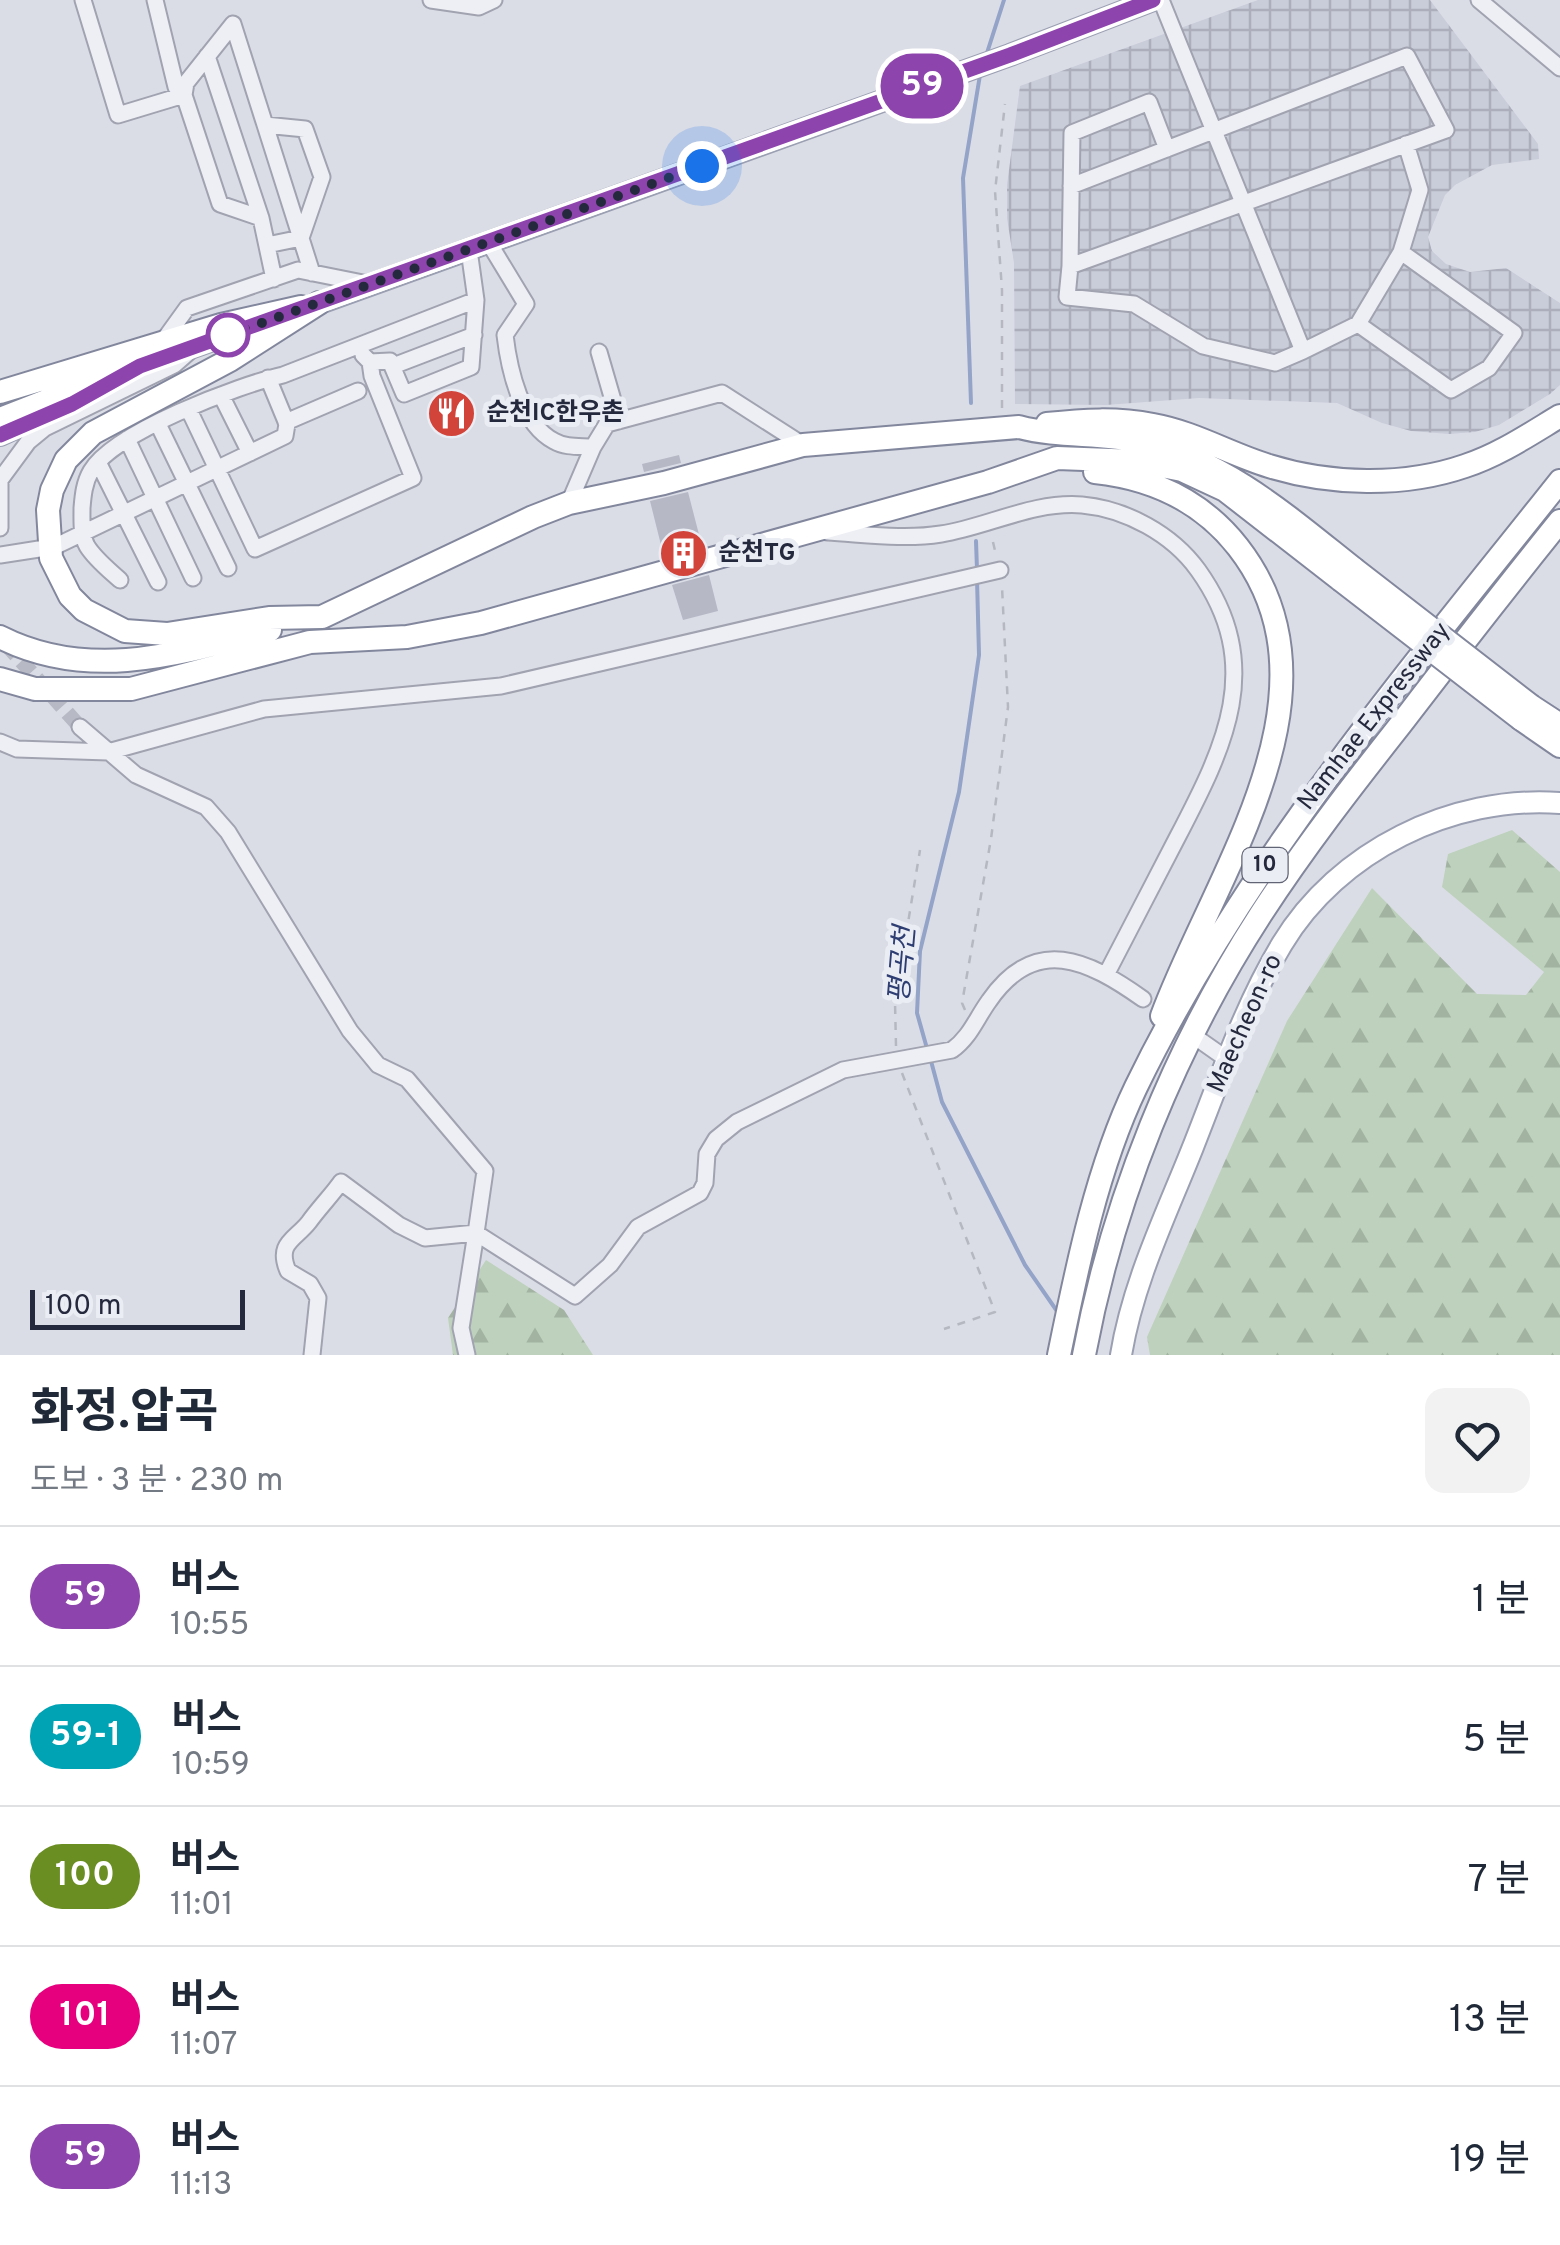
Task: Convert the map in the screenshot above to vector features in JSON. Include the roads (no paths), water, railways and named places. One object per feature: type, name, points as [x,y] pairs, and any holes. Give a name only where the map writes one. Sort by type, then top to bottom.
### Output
[{"type":"highway","points":[[0,392],[221,326],[319,303]]},
{"type":"highway","points":[[319,303],[230,360],[84,439],[66,460],[52,490],[48,541],[58,575],[70,596],[84,610],[125,630],[166,634],[269,618],[322,617]]},
{"type":"highway","points":[[0,419],[64,394]]},
{"type":"highway","points":[[0,637],[30,652],[76,662],[128,661],[198,650],[322,617],[570,503],[802,445],[1092,419],[1156,425],[1270,466],[1314,476],[1366,481],[1416,478],[1466,466],[1511,446],[1560,416]]},
{"type":"highway","points":[[1019,426],[1048,435],[1138,441],[1192,456],[1240,482],[1347,574],[1526,712],[1560,746]]},
{"type":"highway","points":[[0,679],[35,689],[131,689],[310,642],[407,637],[482,624],[1057,458],[1137,461],[1182,470],[1225,490],[1347,574]]},
{"type":"highway","points":[[1026,469],[1121,475],[1164,488],[1198,508],[1228,534],[1252,565],[1267,599],[1278,640],[1279,721],[1270,764],[1172,991],[1135,1089]]},
{"type":"highway","name":"Namhae Expressway","points":[[1059,1354],[1095,1206],[1135,1089],[1240,903],[1305,806],[1560,481]]},
{"type":"highway","name":"Namhae Expressway","points":[[1086,1345],[1119,1214],[1144,1141],[1195,1029],[1260,915],[1324,823],[1560,521]]},
{"type":"highway","points":[[1519,572],[1560,535]]},
{"type":"highway","points":[[0,661],[75,690]]},
{"type":"highway","points":[[1526,712],[1560,726]]},
{"type":"main road","points":[[0,408],[64,394],[1010,55],[1153,0]]},
{"type":"main road","points":[[0,435],[72,404],[140,366]]},
{"type":"main road","name":"Maecheon-ro","points":[[1122,1355],[1128,1316],[1139,1284],[1228,1060],[1283,942],[1316,900],[1352,866],[1394,837],[1436,820],[1499,804],[1560,803]]},
{"type":"street","points":[[83,0],[118,115],[184,95]]},
{"type":"street","points":[[155,0],[176,87],[184,95],[220,204],[261,218]]},
{"type":"street","points":[[431,0],[479,7],[494,0]]},
{"type":"street","points":[[1161,0],[1303,351]]},
{"type":"street","points":[[1479,0],[1560,68]]},
{"type":"street","points":[[184,95],[186,83],[233,24],[312,273]]},
{"type":"street","points":[[207,56],[261,218],[274,279]]},
{"type":"street","points":[[1070,266],[1446,130],[1407,56],[1071,186]]},
{"type":"street","points":[[1167,149],[1149,102],[1072,133],[1067,297],[1134,304],[1203,346],[1275,363],[1358,324],[1401,252],[1420,190],[1406,144]]},
{"type":"street","points":[[265,125],[305,129],[322,177],[302,238]]},
{"type":"street","points":[[267,245],[302,238]]},
{"type":"street","points":[[370,362],[390,361],[404,394],[472,368],[479,246]]},
{"type":"street","points":[[479,246],[526,304],[505,335],[521,399],[530,418],[552,441],[564,446],[593,446]]},
{"type":"street","points":[[1358,324],[1451,390],[1488,368],[1514,334],[1401,252]]},
{"type":"street","points":[[140,366],[187,308],[298,270],[372,285]]},
{"type":"street","points":[[120,580],[87,546],[82,531],[84,489],[98,462],[127,440],[221,395],[476,300]]},
{"type":"street","points":[[393,366],[474,334]]},
{"type":"street","points":[[0,528],[0,480],[28,442],[46,428],[174,364],[197,345]]},
{"type":"street","points":[[188,410],[254,550],[413,478],[370,362],[356,347]]},
{"type":"street","points":[[599,352],[619,421]]},
{"type":"street","points":[[58,545],[285,436],[286,422],[268,378]]},
{"type":"street","points":[[286,422],[358,391]]},
{"type":"street","points":[[570,503],[593,446],[607,424],[722,393],[802,445]]},
{"type":"street","points":[[221,395],[250,453]]},
{"type":"street","points":[[158,424],[228,568]]},
{"type":"street","points":[[127,440],[193,578]]},
{"type":"street","points":[[98,462],[158,582]]},
{"type":"street","points":[[813,531],[943,534],[1033,510],[1081,505],[1119,514],[1162,534],[1191,561],[1210,588],[1230,632],[1234,659],[1228,727],[1210,776],[1107,973]]},
{"type":"street","points":[[0,555],[39,549]]},
{"type":"street","points":[[0,742],[18,749],[108,752],[264,709],[501,686],[1000,570]]},
{"type":"street","points":[[80,727],[136,775],[206,806],[228,832],[350,1030],[378,1065],[407,1079],[485,1171],[461,1328],[467,1355]]},
{"type":"street","points":[[312,1355],[318,1298],[310,1284],[288,1271],[285,1253],[289,1239],[309,1222],[315,1210],[342,1182],[399,1225],[424,1238],[476,1233],[576,1296],[610,1265],[638,1226],[700,1194],[707,1154],[716,1139],[737,1122],[830,1075],[952,1050],[966,1041],[990,997],[1034,960],[1063,959],[1107,973],[1142,999]]},
{"type":"street","points":[[1201,1040],[1228,1060]]},
{"type":"waterway","name":"평곡천","points":[[986,56],[1004,0]]},
{"type":"waterway","name":"평곡천","points":[[971,403],[963,178],[980,75]]},
{"type":"waterway","name":"평곡천","points":[[976,541],[977,570]]},
{"type":"waterway","name":"평곡천","points":[[928,1052],[917,1013],[920,951],[959,792],[979,655],[977,579]]},
{"type":"waterway","name":"평곡천","points":[[931,1061],[942,1102],[1025,1265],[1059,1314]]},
{"type":"tunnel","points":[[6,644],[80,727]]},
{"type":"place","name":"순천IC한우촌","points":[[451,414]]},
{"type":"place","name":"순천TG","points":[[683,554]]}]
